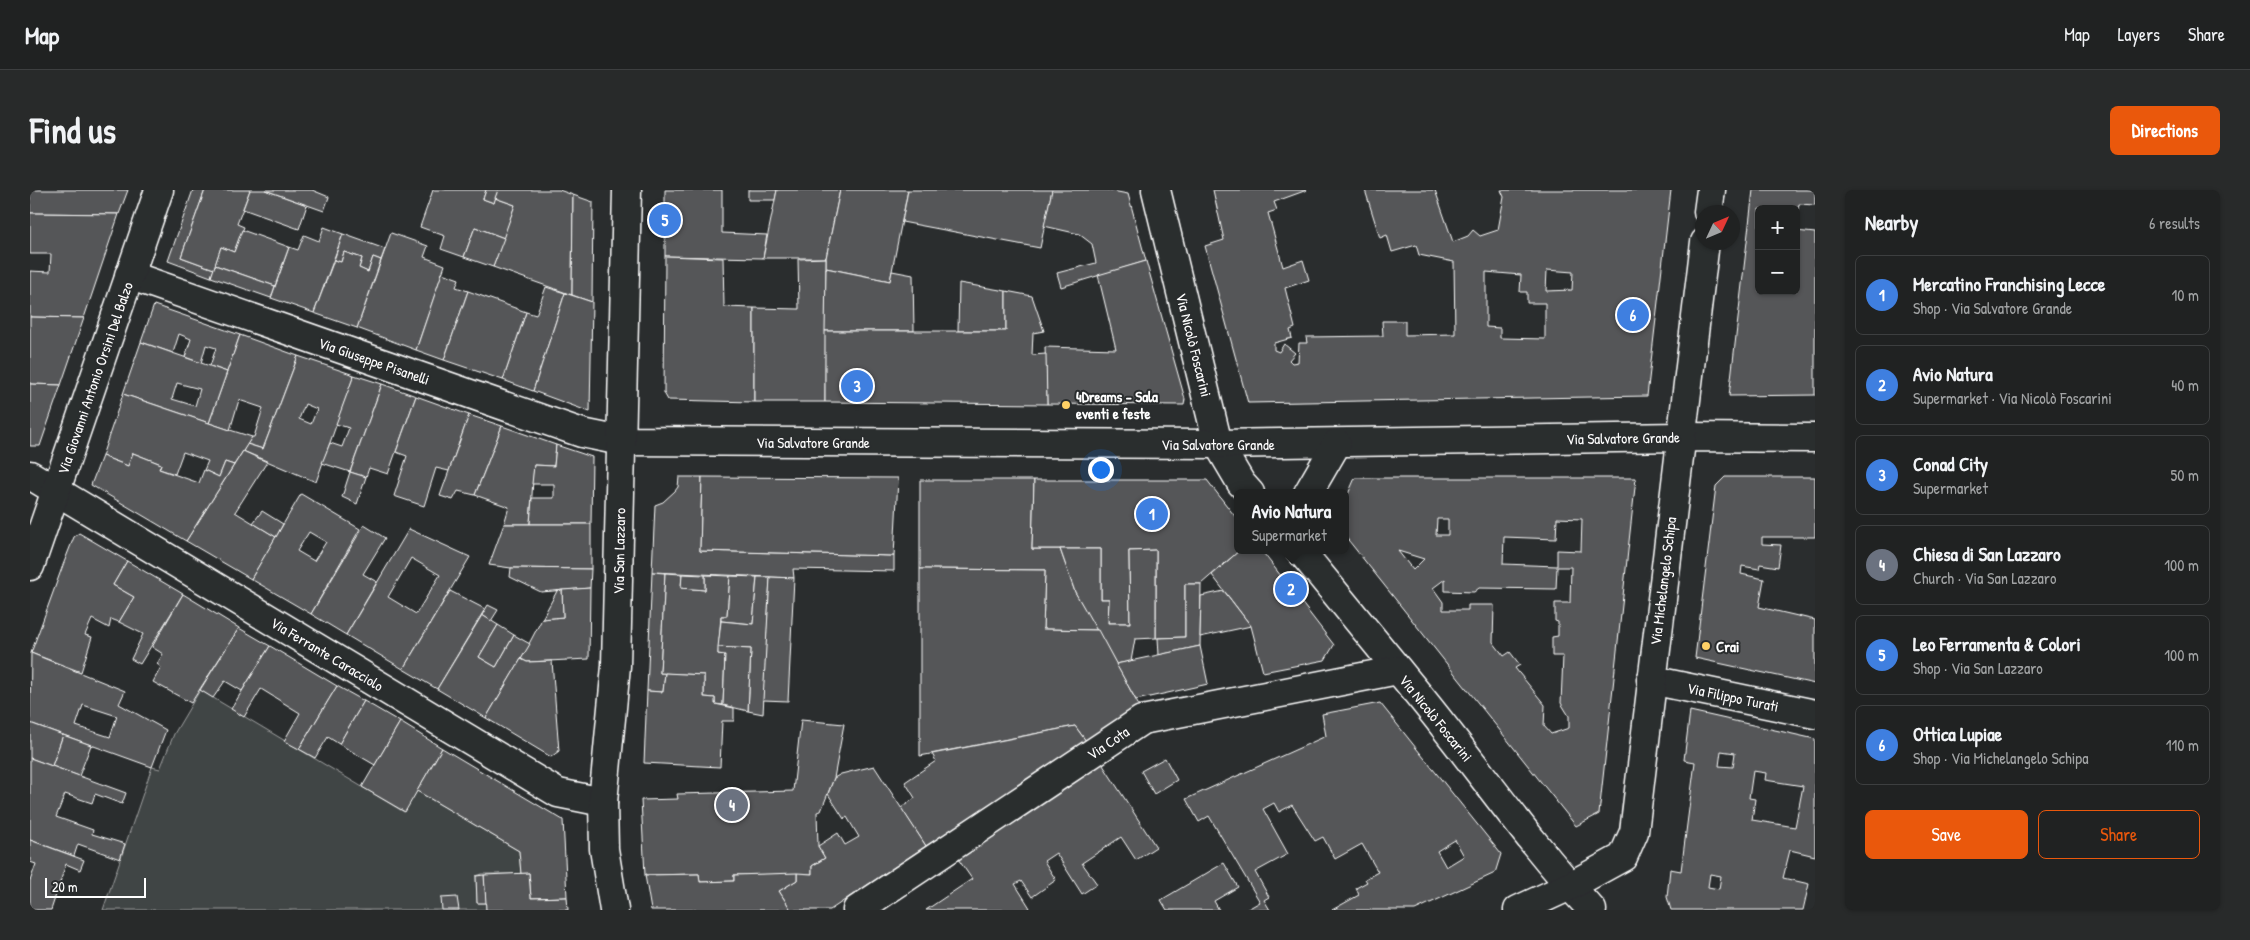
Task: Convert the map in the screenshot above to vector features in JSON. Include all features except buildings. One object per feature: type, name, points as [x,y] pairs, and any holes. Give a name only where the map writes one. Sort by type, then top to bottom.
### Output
[{"type":"street","name":"Via Giovanni Antonio Orsini Del Balzo","points":[[30,566],[159,190]]},
{"type":"street","name":"Via San Lazzaro","points":[[614,910],[604,849],[603,802],[616,666],[627,190]]},
{"type":"street","name":"Via Nicolò Foscarini","points":[[1156,190],[1218,444],[1246,489]]},
{"type":"street","points":[[1709,205],[1711,190]]},
{"type":"street","name":"Via Michelangelo Schipa","points":[[1518,910],[1570,886],[1623,856],[1634,832],[1704,250]]},
{"type":"street","name":"Via Giuseppe Pisanelli","points":[[129,275],[582,433],[621,441]]},
{"type":"street","name":"Via Salvatore Grande","points":[[621,441],[1218,444],[1681,437],[1815,438]]},
{"type":"street","points":[[1310,489],[1337,442]]},
{"type":"street","name":"Via Ferrante Caracciolo","points":[[30,475],[558,793],[603,802]]},
{"type":"street","name":"Via Nicolò Foscarini","points":[[1303,554],[1570,886],[1592,910]]},
{"type":"street","name":"Via Cota","points":[[856,910],[1142,720],[1398,670]]},
{"type":"street","name":"Via Filippo Turati","points":[[1651,680],[1815,714]]},
{"type":"shaded area","points":[[200,690],[404,812],[417,791],[519,851],[521,874],[482,874],[476,876],[477,903],[486,903],[486,910],[103,910],[152,767],[160,769],[174,734]]},
{"type":"place","name":"Leo Ferramenta & Colori","points":[[665,220]]},
{"type":"place","name":"Ottica Lupiae","points":[[1633,315]]},
{"type":"place","name":"Conad City","points":[[857,386]]},
{"type":"place","name":"4Dreams - Sala eventi e feste","points":[[1066,405]]},
{"type":"place","name":"Mercatino Franchising Lecce","points":[[1152,514]]},
{"type":"place","name":"Avio Natura","points":[[1291,589]]},
{"type":"place","name":"Crai","points":[[1706,646]]},
{"type":"place","name":"Chiesa di San Lazzaro","points":[[732,805]]}]
